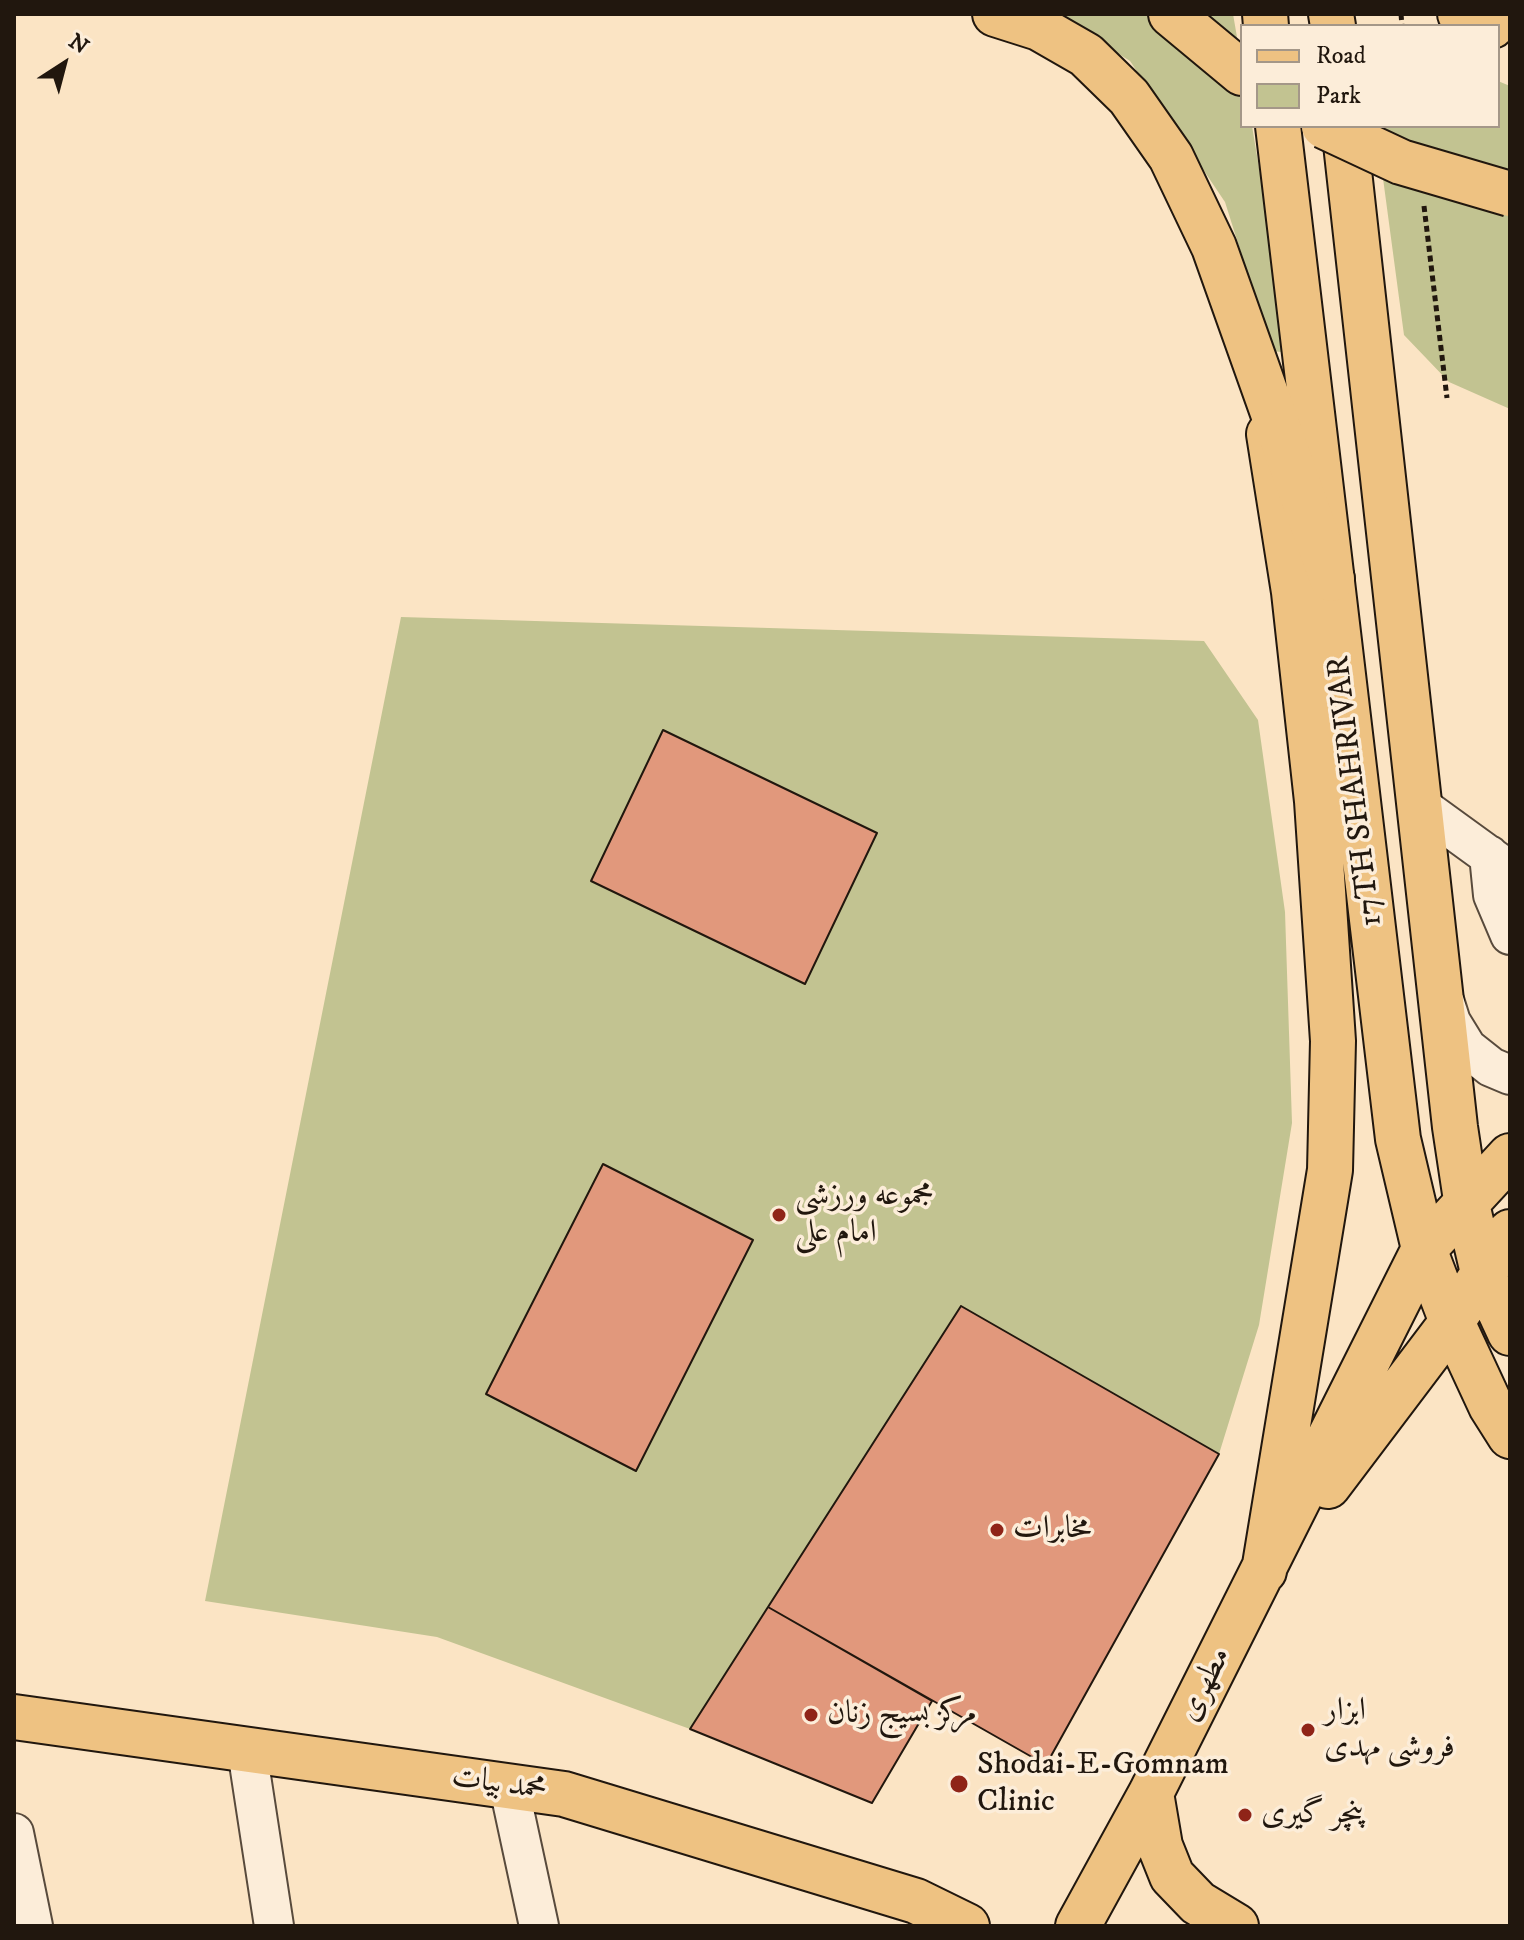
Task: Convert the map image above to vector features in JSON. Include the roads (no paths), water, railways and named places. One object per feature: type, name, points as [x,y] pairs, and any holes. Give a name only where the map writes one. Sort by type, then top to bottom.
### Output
[{"type":"main road","points":[[995,14],[1039,28],[1086,55],[1129,97],[1171,157],[1214,247],[1332,579]]},
{"type":"main road","points":[[1171,14],[1240,71]]},
{"type":"main road","points":[[1460,14],[1487,24]]},
{"type":"main road","name":"17TH SHAHRIVAR","points":[[1278,128],[1398,1139],[1424,1249],[1452,1322],[1491,1406],[1510,1436]]},
{"type":"main road","points":[[1328,128],[1401,162],[1510,194]]},
{"type":"main road","name":"17TH SHAHRIVAR","points":[[1344,128],[1455,1127],[1466,1200],[1497,1282],[1510,1333]]},
{"type":"main road","points":[[1261,380],[1294,592],[1316,786],[1333,1041],[1330,1170],[1264,1571]]},
{"type":"main road","points":[[1264,1571],[1424,1249],[1466,1200],[1510,1156]]},
{"type":"main road","points":[[1264,1571],[1452,1322],[1497,1282],[1510,1232]]},
{"type":"main road","name":"مطهری","points":[[1078,1926],[1151,1793],[1264,1571]]},
{"type":"main road","name":"محمد بیات","points":[[14,1717],[564,1794],[916,1901],[967,1926]]},
{"type":"main road","points":[[1151,1793],[1160,1846],[1172,1876],[1198,1903],[1236,1926]]},
{"type":"street","points":[[1419,805],[1500,863],[1493,895],[1510,935]]},
{"type":"street","points":[[1439,983],[1451,1022],[1467,1048],[1491,1067],[1510,1075]]},
{"type":"street","points":[[247,1750],[274,1926]]},
{"type":"street","points":[[509,1787],[539,1926]]},
{"type":"street","points":[[14,1833],[33,1926]]},
{"type":"place","name":"مجموعه ورزشی امام علی","points":[[779,1215]]},
{"type":"place","name":"مخابرات","points":[[997,1530]]},
{"type":"place","name":"مرکز بسیج زنان","points":[[811,1715]]},
{"type":"place","name":"ابزار فروشی مهدی","points":[[1308,1730]]},
{"type":"place","name":"Shodai-E-Gomnam Clinic","points":[[959,1784]]},
{"type":"place","name":"پنچر گیری","points":[[1245,1815]]}]
